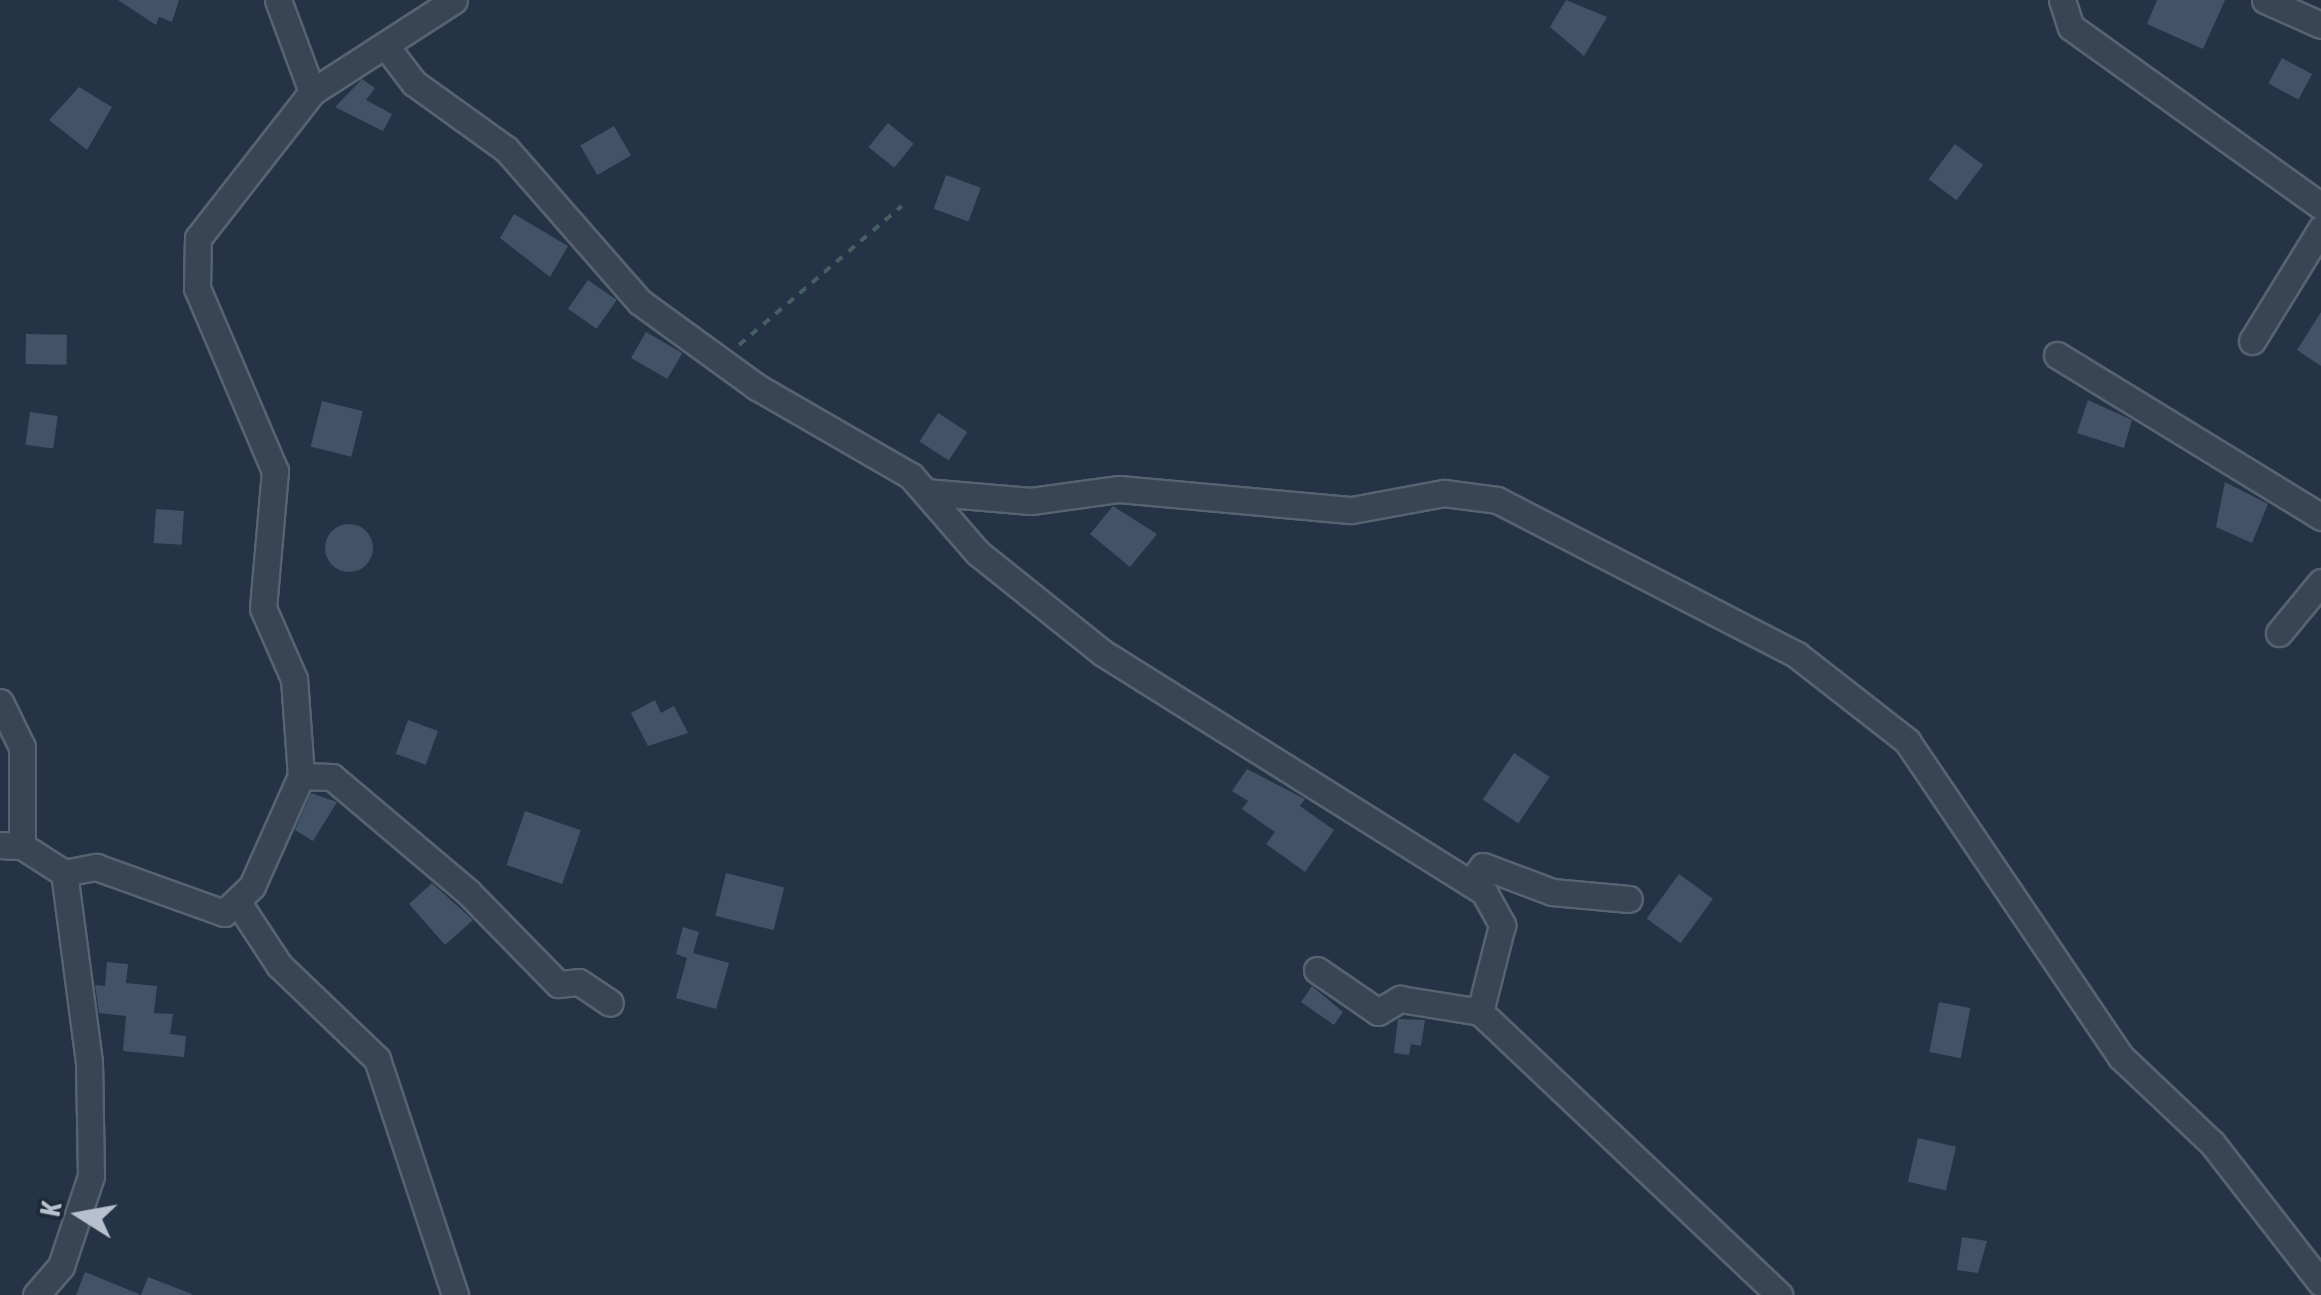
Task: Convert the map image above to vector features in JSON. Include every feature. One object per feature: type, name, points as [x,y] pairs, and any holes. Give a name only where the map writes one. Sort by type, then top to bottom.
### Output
[{"type":"street","points":[[278,0],[312,92]]},
{"type":"street","points":[[0,702],[22,746],[11,846],[64,873],[96,867],[224,913],[237,900],[301,776],[294,679],[264,608],[276,471],[197,288],[198,238],[312,92],[454,0]]},
{"type":"street","points":[[2062,0],[2071,27],[2321,206]]},
{"type":"street","points":[[2268,1],[2321,25]]},
{"type":"street","points":[[385,45],[414,83],[506,149],[640,302],[720,361],[925,492],[978,553],[1102,653],[1470,883],[1502,926],[1480,1012]]},
{"type":"street","points":[[2252,341],[2321,229]]},
{"type":"street","points":[[2057,355],[2321,517]]},
{"type":"street","points":[[925,492],[1031,501],[1119,488],[1333,509],[1444,493],[1497,500],[1798,655],[1907,741],[2121,1057],[2212,1144],[2321,1283]]},
{"type":"street","points":[[2279,634],[2321,582]]},
{"type":"street","points":[[301,776],[332,776],[468,892],[558,984],[578,982],[610,1003]]},
{"type":"street","points":[[1470,883],[1484,866],[1552,892],[1628,899]]},
{"type":"street","points":[[36,1295],[60,1266],[91,1176],[89,1062],[64,873]]},
{"type":"street","points":[[237,900],[278,965],[377,1058],[455,1295]]},
{"type":"street","points":[[1317,970],[1378,1012],[1400,999],[1480,1012],[1779,1295]]},
{"type":"path","points":[[720,361],[902,206]]},
{"type":"building","points":[[118,0],[179,0],[172,22],[159,17],[156,25]]},
{"type":"building","points":[[1566,0],[1607,17],[1584,56],[1550,27]]},
{"type":"building","points":[[2157,0],[2225,0],[2203,49],[2147,24]]},
{"type":"building","points":[[2282,58],[2312,74],[2298,100],[2268,84]]},
{"type":"building","points":[[362,79],[375,88],[366,100],[392,114],[383,131],[335,107]]},
{"type":"building","points":[[79,87],[112,107],[87,150],[49,120]]},
{"type":"building","points":[[888,123],[914,144],[894,168],[868,147]]},
{"type":"building","points":[[614,126],[631,155],[597,175],[580,146]]},
{"type":"building","points":[[1955,144],[1983,165],[1956,200],[1929,179]]},
{"type":"building","points":[[946,175],[981,188],[968,221],[934,209]]},
{"type":"building","points":[[514,214],[568,246],[550,277],[500,238]]},
{"type":"building","points":[[588,280],[617,300],[597,329],[568,309]]},
{"type":"building","points":[[2321,312],[2321,366],[2297,350]]},
{"type":"building","points":[[646,332],[682,353],[667,379],[631,358]]},
{"type":"building","points":[[26,334],[67,335],[66,365],[25,364]]},
{"type":"building","points":[[2088,400],[2132,420],[2124,448],[2077,433]]},
{"type":"building","points":[[322,401],[363,411],[351,457],[311,447]]},
{"type":"building","points":[[30,412],[58,416],[53,449],[25,445]]},
{"type":"building","points":[[938,413],[967,432],[949,461],[919,442]]},
{"type":"building","points":[[2225,482],[2268,504],[2252,543],[2216,527]]},
{"type":"building","points":[[1113,506],[1157,534],[1130,567],[1090,534]]},
{"type":"building","points":[[156,509],[184,511],[182,545],[154,543]]},
{"type":"building","points":[[349,524],[366,531],[373,548],[366,565],[349,572],[332,565],[325,548],[332,531]]},
{"type":"building","points":[[655,700],[661,713],[674,706],[688,733],[648,746],[631,713]]},
{"type":"building","points":[[408,720],[438,731],[426,765],[396,754]]},
{"type":"building","points":[[1514,753],[1550,777],[1518,823],[1483,799]]},
{"type":"building","points":[[1247,769],[1305,799],[1300,806],[1334,830],[1305,872],[1266,844],[1275,832],[1242,809],[1248,801],[1232,791]]},
{"type":"building","points":[[311,793],[337,802],[313,841],[295,830]]},
{"type":"building","points":[[525,811],[581,830],[562,884],[506,865]]},
{"type":"building","points":[[726,873],[784,888],[774,930],[715,916]]},
{"type":"building","points":[[1679,874],[1713,899],[1681,943],[1647,918]]},
{"type":"building","points":[[432,883],[473,920],[445,945],[409,904]]},
{"type":"building","points":[[683,927],[699,932],[693,953],[729,963],[716,1009],[676,998],[687,958],[676,954]]},
{"type":"building","points":[[107,962],[128,964],[126,983],[157,986],[154,1013],[173,1014],[170,1034],[186,1036],[184,1057],[123,1051],[126,1016],[99,1013],[95,985],[105,986]]},
{"type":"building","points":[[1312,986],[1343,1012],[1334,1025],[1301,1002]]},
{"type":"building","points":[[1939,1002],[1970,1008],[1961,1058],[1929,1052]]},
{"type":"building","points":[[1398,1019],[1425,1020],[1421,1046],[1411,1044],[1409,1055],[1394,1053]]},
{"type":"building","points":[[1918,1138],[1956,1147],[1946,1191],[1908,1182]]},
{"type":"building","points":[[1962,1237],[1987,1241],[1978,1273],[1957,1270]]},
{"type":"building","points":[[85,1272],[139,1294],[139,1295],[76,1295]]},
{"type":"building","points":[[148,1277],[192,1294],[141,1295]]}]
